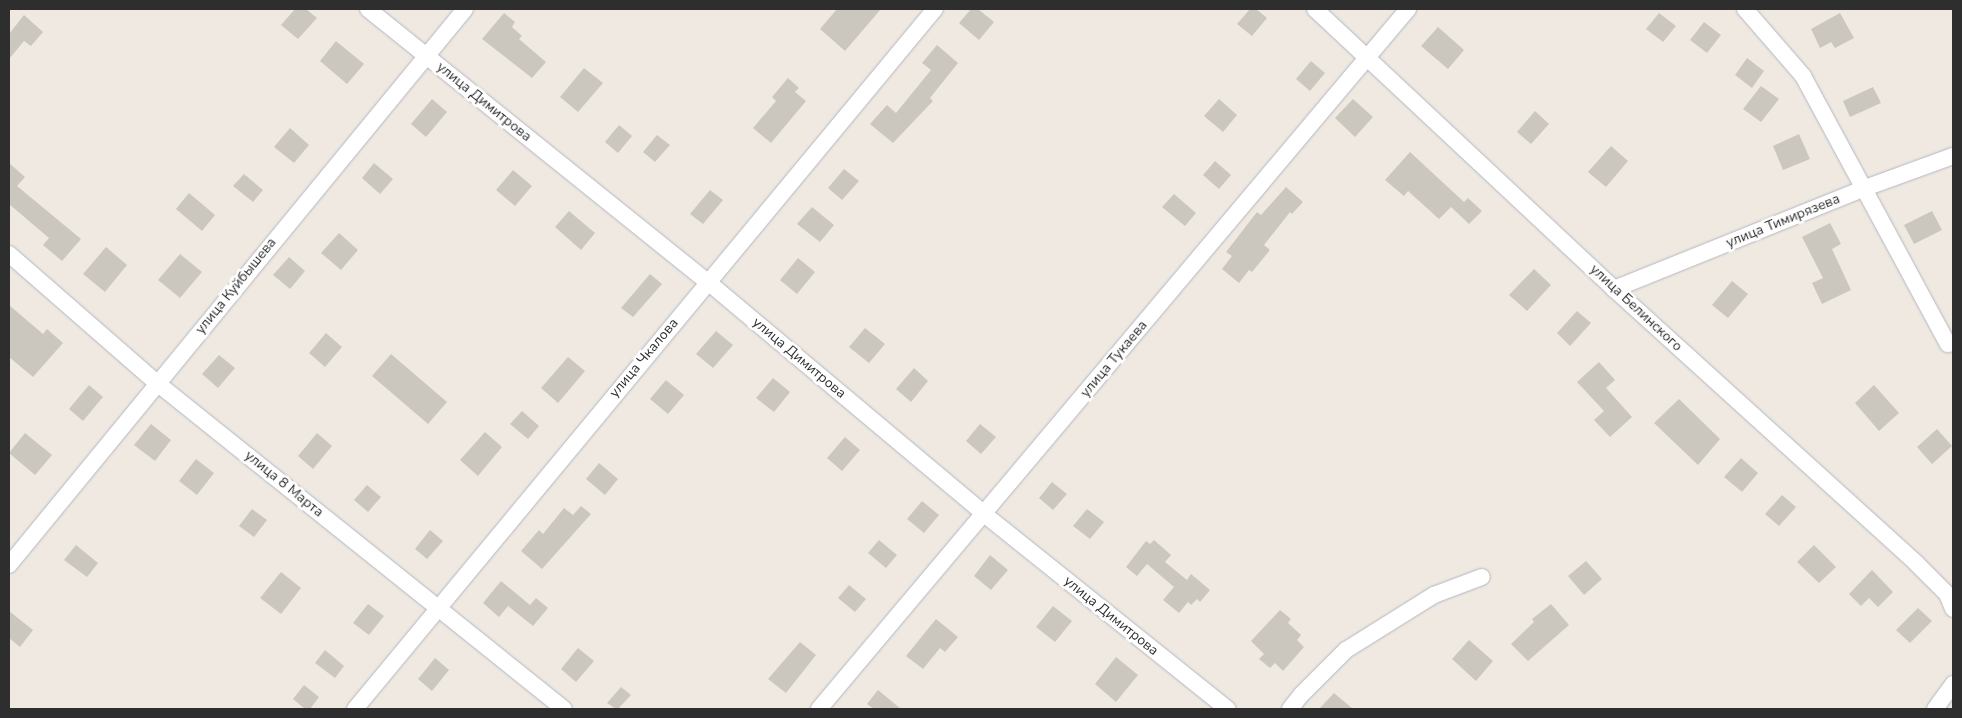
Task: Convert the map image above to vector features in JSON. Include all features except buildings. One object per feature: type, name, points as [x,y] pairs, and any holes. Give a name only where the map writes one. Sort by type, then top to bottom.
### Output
[{"type":"street","name":"улица Димитрова","points":[[368,9],[708,282],[984,514],[1227,709]]},
{"type":"street","name":"улица Куйбышева","points":[[9,565],[464,9]]},
{"type":"street","name":"улица Чкалова","points":[[355,709],[935,9]]},
{"type":"street","name":"улица Белинского","points":[[1315,9],[1614,289],[1916,563],[1947,594],[1953,610]]},
{"type":"street","name":"улица Тукаева","points":[[819,709],[1408,9]]},
{"type":"street","points":[[1745,9],[1803,76],[1948,344]]},
{"type":"street","name":"улица Тимирязева","points":[[1614,289],[1865,188],[1953,156]]},
{"type":"street","name":"улица 8 Марта","points":[[9,254],[157,383],[564,709]]},
{"type":"street","points":[[1290,709],[1301,695],[1346,650],[1434,595],[1482,577]]},
{"type":"street","points":[[1935,709],[1953,684]]}]
